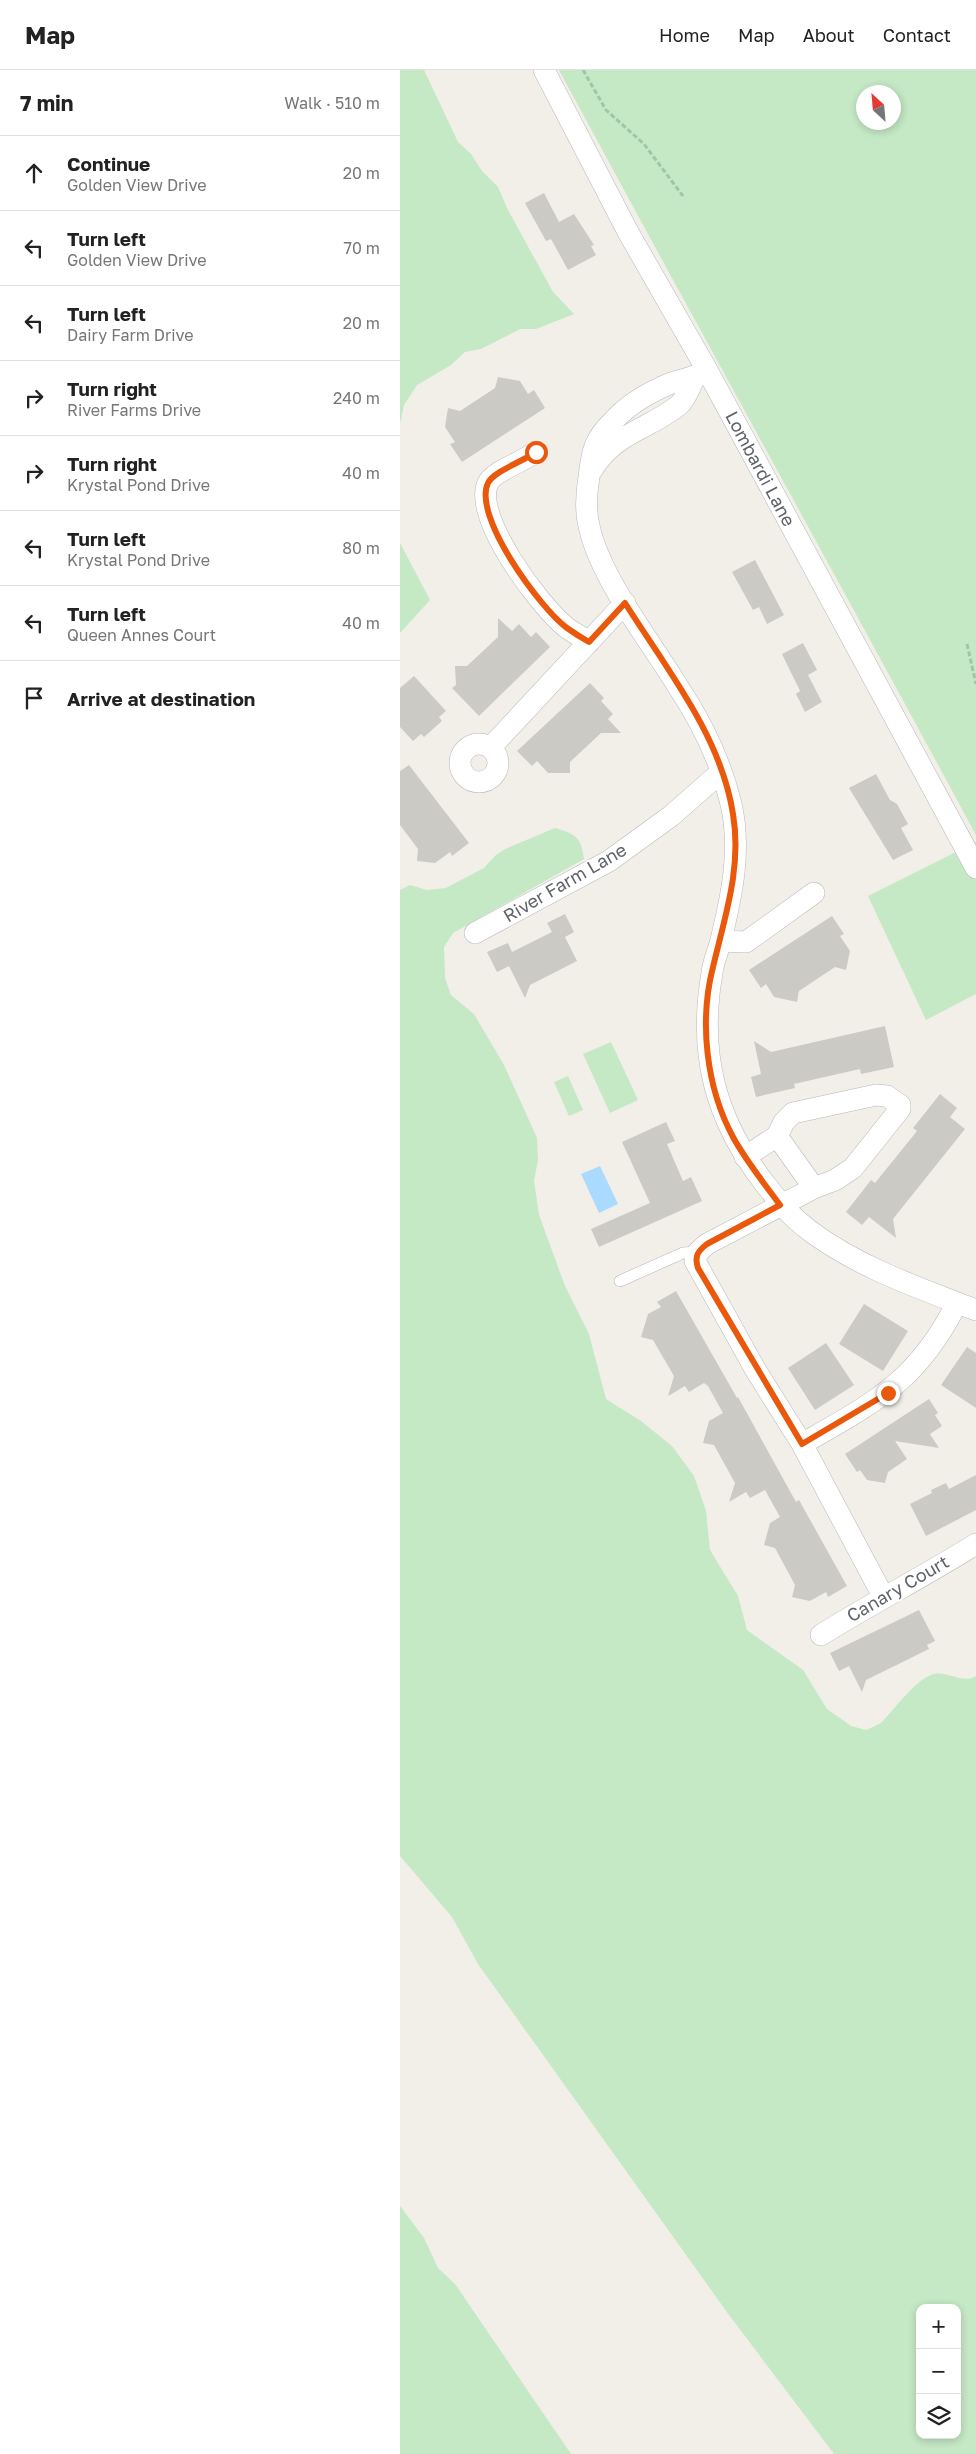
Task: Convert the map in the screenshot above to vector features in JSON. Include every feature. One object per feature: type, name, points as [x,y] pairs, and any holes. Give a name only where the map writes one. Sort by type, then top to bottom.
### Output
[{"type":"street","name":"Lombardi Lane","points":[[544,70],[701,374],[976,868]]},
{"type":"street","points":[[701,374],[668,385],[636,403],[614,419],[599,436],[592,449],[586,505],[589,530],[601,561],[625,603],[678,685],[702,730],[721,772],[733,813],[735,854],[731,898],[711,975],[706,1017],[707,1050],[721,1109],[732,1135],[745,1157],[780,1205],[813,1233],[868,1266],[967,1307],[944,1329],[908,1375],[870,1405],[802,1444]]},
{"type":"street","points":[[536,452],[497,474],[489,481],[485,496],[488,511],[502,546],[535,595],[566,627],[589,642]]},
{"type":"street","points":[[491,747],[625,603]]},
{"type":"street","name":"River Farm Lane","points":[[475,932],[609,861],[671,816],[721,772]]},
{"type":"street","points":[[720,941],[746,942],[814,893]]},
{"type":"street","points":[[745,1157],[777,1136],[784,1122],[793,1113],[876,1096],[887,1096],[900,1105],[900,1109],[853,1168],[835,1180],[814,1188],[707,1244],[698,1252],[695,1261],[802,1444],[883,1596]]},
{"type":"street","points":[[777,1136],[814,1188]]},
{"type":"street","name":"Canary Court","points":[[821,1635],[883,1596],[940,1566],[976,1544]]},
{"type":"lane","points":[[620,1280],[683,1253],[698,1252]]},
{"type":"path","points":[[583,70],[606,110],[644,144],[683,196]]},
{"type":"path","points":[[967,644],[976,684]]},
{"type":"green space","points":[[400,70],[424,70],[458,142],[471,154],[482,171],[498,187],[508,210],[553,292],[574,314],[536,329],[520,329],[481,349],[465,352],[451,365],[417,385],[404,405],[400,424]]},
{"type":"green space","points":[[559,70],[976,70],[976,835]]},
{"type":"green space","points":[[400,543],[430,600],[400,633]]},
{"type":"green space","points":[[555,828],[568,832],[579,841],[584,859],[453,933],[444,947],[445,978],[451,995],[474,1014],[504,1065],[537,1138],[538,1160],[534,1181],[539,1215],[565,1286],[589,1334],[606,1399],[641,1421],[672,1446],[694,1476],[706,1511],[710,1550],[738,1596],[747,1630],[803,1670],[827,1709],[851,1726],[866,1730],[881,1722],[912,1689],[931,1675],[942,1674],[965,1679],[976,1676],[976,2454],[834,2454],[729,2315],[478,1964],[452,1917],[400,1856],[400,890],[410,885],[427,890],[446,888],[484,868],[496,855],[505,849]]},
{"type":"green space","points":[[976,842],[976,994],[926,1020],[868,896]]},
{"type":"green space","points":[[611,1042],[638,1100],[610,1113],[583,1054]]},
{"type":"green space","points":[[568,1076],[583,1110],[569,1116],[554,1082]]},
{"type":"green space","points":[[400,2206],[424,2238],[438,2268],[455,2284],[571,2454],[400,2454]]},
{"type":"water","points":[[600,1166],[618,1204],[599,1213],[581,1174]]},
{"type":"building","points":[[544,193],[559,222],[574,214],[594,245],[591,246],[596,255],[568,270],[551,239],[546,241],[525,203]]},
{"type":"building","points":[[498,377],[520,381],[528,394],[534,390],[545,408],[462,462],[450,444],[455,442],[445,427],[448,408],[460,411],[495,388]]},
{"type":"building","points":[[755,560],[784,615],[767,624],[759,607],[753,610],[732,572]]},
{"type":"building","points":[[498,618],[512,631],[519,624],[531,637],[536,632],[550,647],[479,716],[452,688],[456,685],[455,666],[467,666],[498,637]]},
{"type":"building","points":[[803,643],[817,670],[808,675],[822,702],[805,712],[796,694],[800,691],[782,654]]},
{"type":"building","points":[[414,676],[446,711],[439,717],[442,721],[424,737],[421,734],[413,741],[400,727],[400,688]]},
{"type":"building","points":[[590,683],[604,698],[601,701],[613,714],[608,719],[621,733],[601,733],[570,762],[570,773],[548,773],[537,761],[532,766],[517,751]]},
{"type":"building","points":[[409,765],[469,843],[452,856],[450,852],[435,863],[417,861],[418,849],[400,825],[400,771]]},
{"type":"building","points":[[876,774],[890,800],[897,804],[908,824],[901,828],[913,850],[893,860],[849,788]]},
{"type":"building","points":[[565,914],[574,932],[565,937],[577,961],[530,985],[525,998],[509,966],[497,972],[487,952],[508,943],[512,952],[552,932],[547,923]]},
{"type":"building","points":[[832,916],[844,934],[840,936],[850,951],[846,970],[835,967],[799,991],[797,1002],[774,997],[766,984],[761,988],[749,970]]},
{"type":"building","points":[[885,1026],[894,1067],[861,1074],[860,1069],[794,1084],[795,1088],[756,1097],[751,1077],[761,1074],[754,1041],[771,1052]]},
{"type":"building","points":[[940,1094],[957,1108],[950,1117],[965,1129],[893,1219],[896,1238],[869,1217],[862,1225],[846,1212],[871,1180],[875,1183],[917,1131],[913,1128]]},
{"type":"building","points":[[666,1122],[675,1141],[667,1144],[683,1181],[691,1177],[702,1201],[599,1247],[591,1229],[650,1203],[622,1142]]},
{"type":"building","points":[[676,1291],[796,1502],[799,1500],[847,1586],[828,1597],[826,1592],[810,1601],[792,1597],[795,1585],[775,1548],[764,1545],[770,1523],[780,1517],[765,1490],[750,1498],[746,1492],[729,1502],[735,1483],[714,1445],[703,1443],[709,1421],[723,1413],[708,1386],[704,1383],[689,1392],[685,1386],[668,1396],[674,1376],[653,1340],[641,1337],[648,1314],[661,1307],[657,1302]]},
{"type":"building","points":[[864,1304],[908,1331],[883,1371],[839,1344]]},
{"type":"building","points":[[826,1343],[854,1385],[815,1410],[788,1368]]},
{"type":"building","points":[[967,1347],[976,1353],[976,1408],[941,1385]]},
{"type":"building","points":[[929,1399],[938,1413],[935,1415],[942,1426],[930,1434],[939,1448],[895,1441],[907,1459],[888,1472],[885,1483],[867,1480],[860,1470],[857,1472],[845,1454]]},
{"type":"building","points":[[976,1475],[976,1510],[926,1536],[910,1504],[932,1493],[931,1490],[946,1483],[949,1489]]},
{"type":"building","points":[[919,1610],[935,1641],[927,1645],[929,1649],[866,1680],[862,1692],[849,1666],[839,1671],[830,1653]]},
{"type":"route","points":[[536,452],[497,474],[489,481],[486,489],[485,496],[488,511],[502,546],[535,595],[566,627],[589,642],[625,603],[678,685],[698,722],[717,760],[733,813],[735,829],[733,883],[728,914],[711,975],[706,1017],[707,1050],[721,1109],[732,1135],[745,1157],[780,1205],[707,1244],[698,1252],[695,1261],[756,1369],[802,1444],[888,1393]]}]
